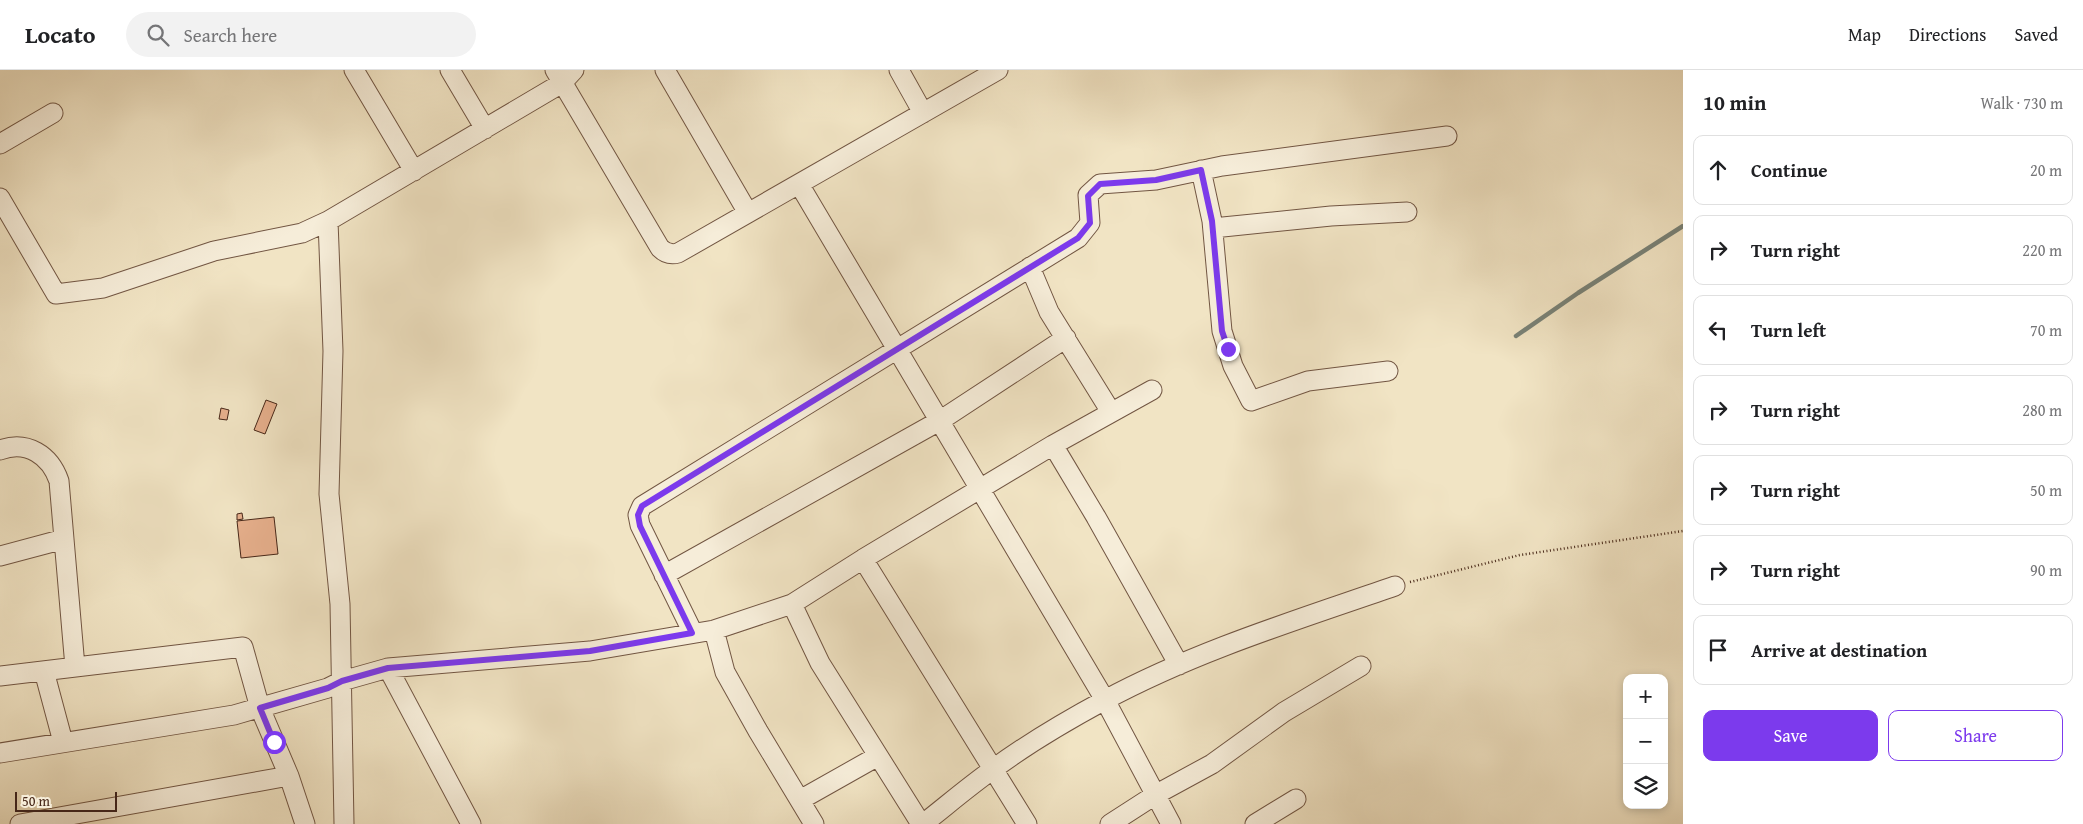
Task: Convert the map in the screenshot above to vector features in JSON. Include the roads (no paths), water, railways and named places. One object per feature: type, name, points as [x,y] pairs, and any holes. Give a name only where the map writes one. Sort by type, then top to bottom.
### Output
[{"type":"street","points":[[354,70],[414,171]]},
{"type":"street","points":[[450,70],[485,129]]},
{"type":"street","points":[[666,70],[748,213]]},
{"type":"street","points":[[899,70],[924,113]]},
{"type":"street","points":[[3,209],[56,294],[103,288],[214,251],[302,233],[328,221],[485,129],[564,74],[663,251],[673,254],[678,253],[800,184],[998,70]]},
{"type":"street","points":[[0,144],[53,113]]},
{"type":"street","points":[[692,633],[640,526],[638,515],[642,506],[1078,238],[1090,223],[1088,196],[1100,184],[1156,180],[1201,170],[1447,136]]},
{"type":"street","points":[[1201,170],[1213,228],[1222,331],[1233,366],[1251,401],[1308,381],[1388,372]]},
{"type":"street","points":[[800,184],[1105,700],[1171,824]]},
{"type":"street","points":[[1213,228],[1331,216],[1407,212]]},
{"type":"street","points":[[328,221],[334,351],[329,494],[340,604],[344,824]]},
{"type":"street","points":[[1030,267],[1049,312],[1111,412]]},
{"type":"street","points":[[664,575],[941,420],[1066,338]]},
{"type":"street","points":[[0,754],[234,715],[328,688],[342,681],[388,668],[590,651],[714,630],[792,604],[1053,444],[1152,390]]},
{"type":"street","points":[[1053,444],[1179,665]]},
{"type":"street","points":[[2,445],[23,447],[39,453],[52,465],[59,481],[75,667]]},
{"type":"street","points":[[0,556],[64,539]]},
{"type":"street","points":[[863,559],[1027,824]]},
{"type":"street","points":[[792,604],[820,663],[922,824],[992,770],[1044,736],[1105,700],[1179,665],[1266,631],[1394,586]]},
{"type":"street","points":[[714,630],[725,672],[814,824]]},
{"type":"street","points":[[0,676],[243,647],[260,708],[289,776],[305,824]]},
{"type":"street","points":[[1110,824],[1155,795],[1212,764],[1284,712],[1361,666]]},
{"type":"street","points":[[388,668],[471,824]]},
{"type":"street","points":[[44,671],[63,742]]},
{"type":"street","points":[[800,800],[878,756]]},
{"type":"street","points":[[20,824],[65,820],[289,776]]},
{"type":"street","points":[[1255,824],[1296,799]]},
{"type":"waterway","points":[[1516,336],[1578,293],[1683,226]]}]
